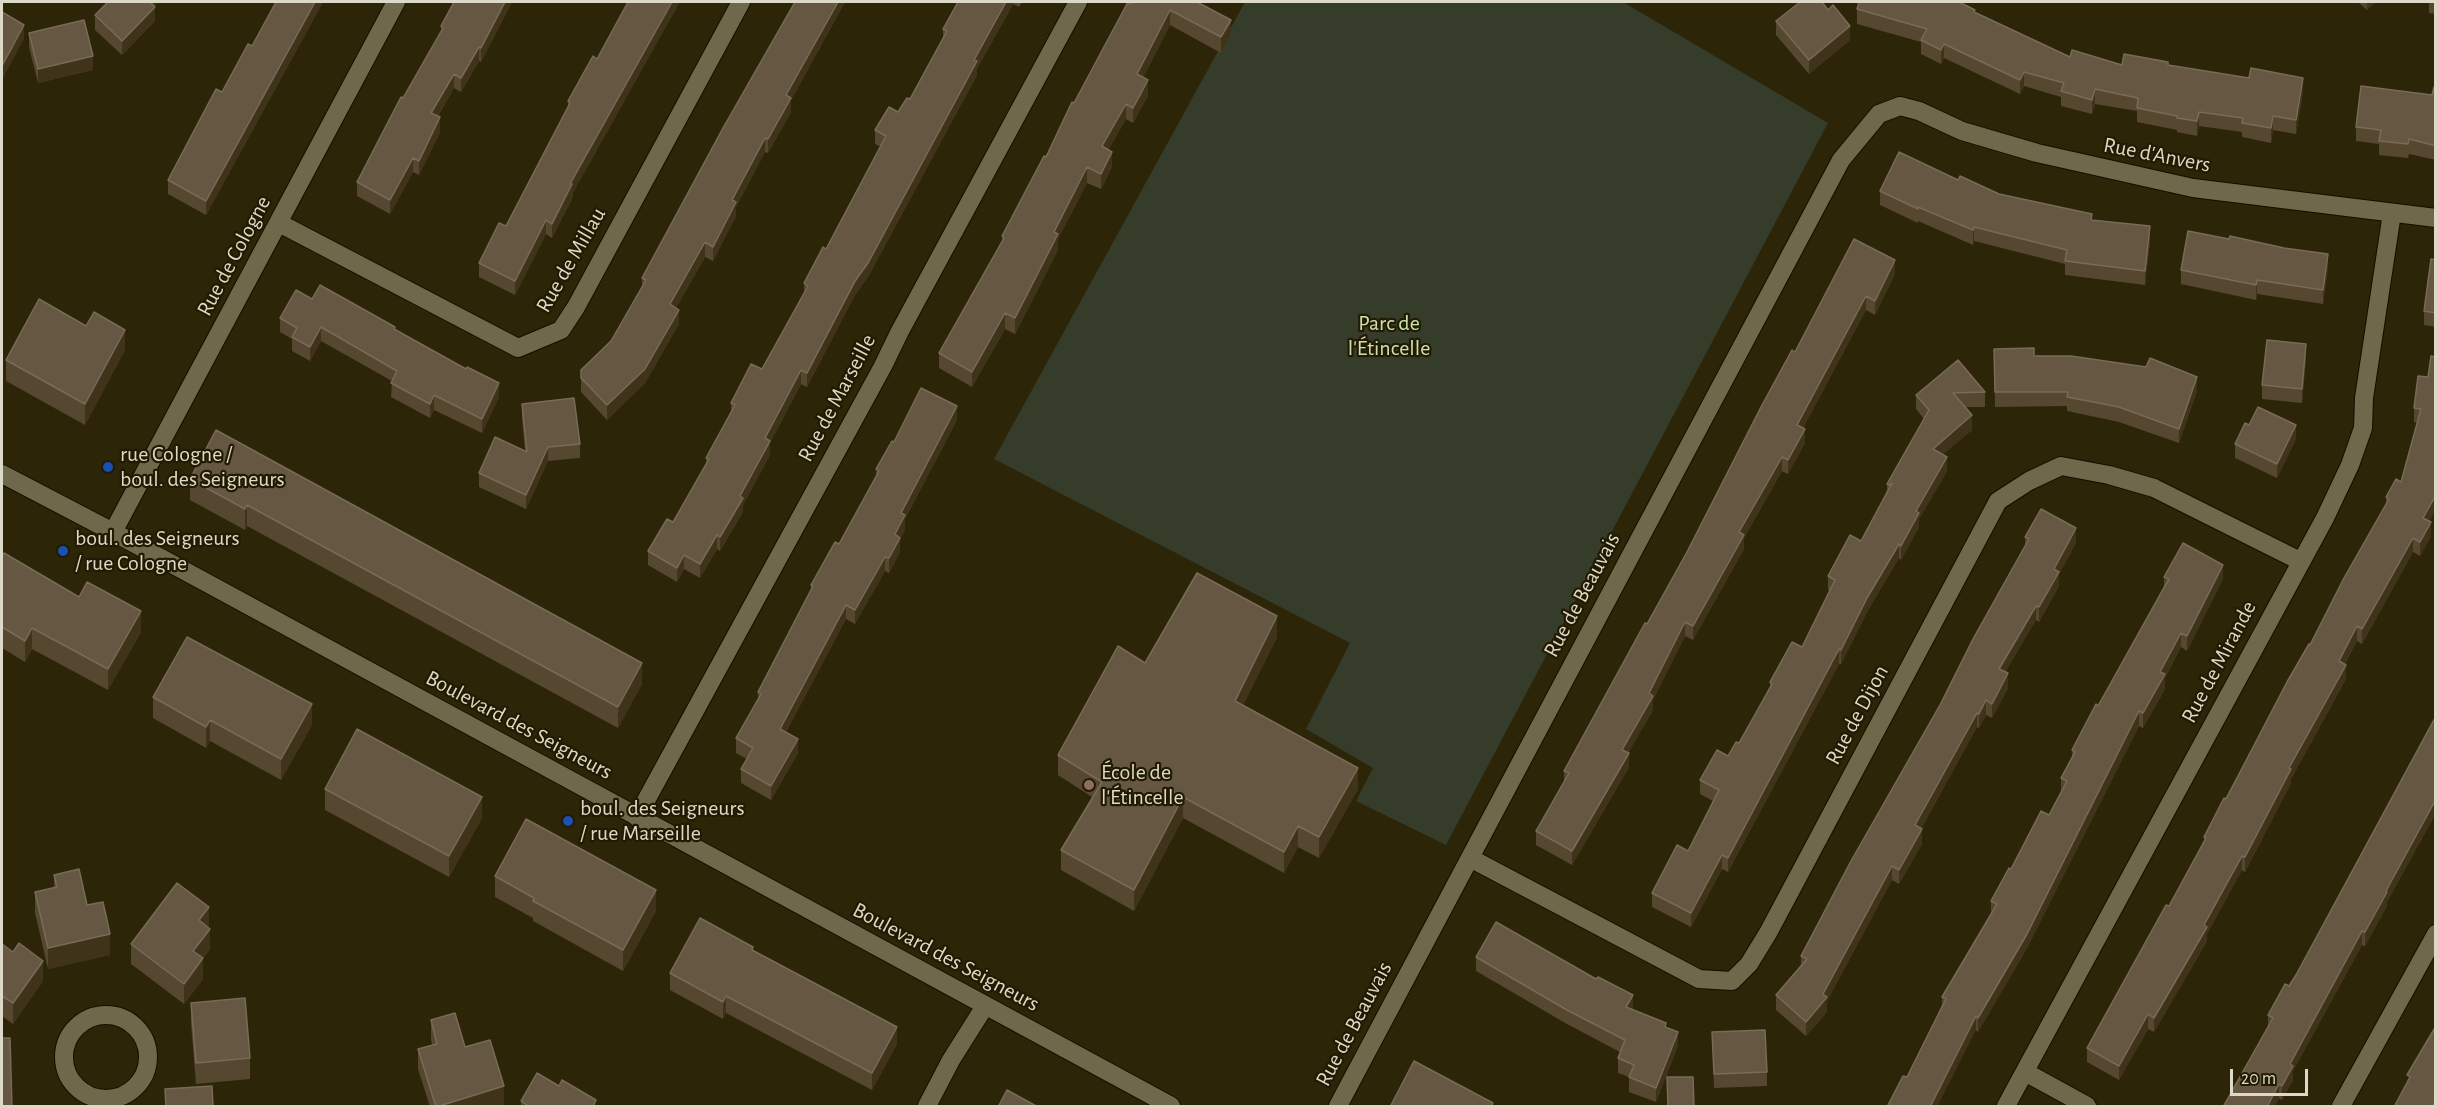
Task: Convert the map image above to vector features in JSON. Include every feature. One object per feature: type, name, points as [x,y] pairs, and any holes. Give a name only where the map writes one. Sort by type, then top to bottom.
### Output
[{"type":"street","name":"Rue de Cologne","points":[[112,532],[396,2]]},
{"type":"street","name":"Rue de Millau","points":[[279,223],[518,348],[561,330],[576,307],[741,2]]},
{"type":"street","name":"Rue de Marseille","points":[[637,817],[878,376],[900,331],[1078,2]]},
{"type":"street","name":"Rue d'Anvers","points":[[1880,114],[1900,106],[1919,111],[1962,131],[2037,153],[2193,188],[2436,218]]},
{"type":"street","name":"Rue de Beauvais","points":[[1338,1107],[1841,160],[1880,114]]},
{"type":"street","name":"Rue de Mirande","points":[[2006,1107],[2325,518],[2350,465],[2363,428],[2364,398],[2392,213]]},
{"type":"street","name":"Rue de Dijon","points":[[1470,858],[1699,979],[1732,981],[1749,964],[1768,933],[1998,501],[2029,481],[2061,466],[2099,473],[2154,488],[2300,561]]},
{"type":"street","name":"Boulevard des Seigneurs","points":[[2,474],[1171,1107]]},
{"type":"street","points":[[2341,1107],[2436,934]]},
{"type":"street","points":[[927,1107],[951,1060],[985,1006]]},
{"type":"street","points":[[103,1014],[118,1016],[130,1022],[140,1031],[149,1057],[147,1070],[141,1083],[131,1092],[119,1098],[92,1101],[69,1080],[64,1066],[63,1052],[68,1037],[76,1026],[88,1018],[103,1014]]},
{"type":"street","points":[[2025,1072],[2087,1107]]},
{"type":"green space","name":"Parc de l'Étincelle","points":[[1245,2],[1623,2],[1828,123],[1446,845],[1356,801],[1373,768],[1306,729],[1350,643],[994,459]]},
{"type":"building","points":[[108,2],[150,2],[155,7],[122,41],[95,15]]},
{"type":"building","points":[[276,2],[315,2],[206,201],[168,180],[216,89],[222,92],[248,44],[252,46]]},
{"type":"building","points":[[454,2],[505,2],[481,48],[479,47],[461,78],[454,74],[431,113],[440,117],[419,161],[413,158],[390,200],[357,182],[401,97],[403,98],[443,28],[441,26]]},
{"type":"building","points":[[628,2],[672,2],[570,184],[572,184],[552,224],[546,220],[515,281],[479,263],[499,223],[506,226],[570,103],[568,101],[593,56],[597,59]]},
{"type":"building","points":[[795,2],[838,2],[786,95],[791,98],[768,139],[765,138],[732,200],[736,202],[713,247],[705,242],[670,304],[679,310],[645,369],[607,405],[581,378],[581,370],[611,341],[646,280],[642,278],[723,128]]},
{"type":"building","points":[[958,2],[1006,2],[974,60],[977,61],[868,263],[855,281],[807,373],[801,370],[765,438],[770,441],[740,496],[743,498],[720,537],[717,535],[700,564],[684,555],[677,568],[648,551],[667,519],[673,522],[709,459],[706,458],[735,405],[731,403],[751,364],[762,369],[808,286],[804,283],[823,247],[826,249],[886,136],[875,130],[889,107],[898,112],[907,98],[910,99],[947,31],[943,29]]},
{"type":"building","points":[[1128,2],[1130,4],[1132,2],[1197,2],[1231,20],[1221,37],[1170,10],[1137,74],[1148,80],[1133,108],[1126,104],[1102,146],[1112,152],[1101,174],[1087,167],[1054,232],[1058,234],[1015,318],[1005,313],[972,372],[939,353],[1004,238],[1002,236],[1044,156],[1046,157],[1072,102],[1074,103]]},
{"type":"building","points":[[1800,2],[1822,2],[1828,10],[1833,5],[1850,26],[1809,60],[1776,21]]},
{"type":"building","points":[[1859,2],[1959,2],[1975,10],[1974,12],[2070,57],[2072,50],[2122,65],[2124,54],[2168,62],[2168,65],[2249,78],[2251,68],[2303,78],[2296,120],[2273,116],[2271,128],[2242,123],[2243,118],[2199,112],[2197,121],[2177,118],[2177,116],[2137,108],[2138,98],[2095,89],[2092,100],[2061,91],[2064,83],[2024,72],[2020,80],[1944,44],[1941,50],[1921,40],[1927,29],[1857,9]]},
{"type":"building","points":[[2,12],[24,25],[2,66]]},
{"type":"building","points":[[84,20],[93,56],[38,69],[29,33]]},
{"type":"building","points":[[2361,86],[2432,95],[2436,87],[2436,146],[2409,139],[2408,144],[2379,141],[2381,130],[2356,127]]},
{"type":"building","points":[[1899,152],[1958,180],[1960,176],[1999,194],[2092,214],[2091,220],[2150,226],[2145,271],[2065,261],[2067,250],[1974,227],[1973,230],[1918,207],[1918,209],[1880,191]]},
{"type":"building","points":[[2188,231],[2229,239],[2230,236],[2284,248],[2328,254],[2323,290],[2257,280],[2256,285],[2181,270]]},
{"type":"building","points":[[1854,239],[1895,260],[1875,301],[1866,296],[1797,425],[1805,429],[1788,460],[1782,457],[1739,532],[1744,535],[1693,626],[1685,622],[1649,693],[1653,696],[1622,750],[1629,753],[1572,851],[1536,831],[1569,773],[1564,771],[1645,623],[1647,624],[1687,552],[1761,407],[1792,350],[1795,352]]},
{"type":"building","points":[[2431,259],[2436,260],[2436,313],[2424,311]]},
{"type":"building","points":[[320,285],[466,369],[467,367],[499,383],[482,419],[434,395],[430,404],[391,383],[397,371],[321,327],[310,347],[292,337],[297,328],[280,318],[296,290],[312,299]]},
{"type":"building","points":[[39,299],[86,326],[94,312],[125,330],[85,404],[6,360]]},
{"type":"building","points":[[2267,340],[2306,344],[2302,389],[2262,385]]},
{"type":"building","points":[[2034,348],[2034,356],[2071,356],[2146,367],[2150,358],[2197,377],[2179,429],[2119,407],[2067,397],[2068,392],[1995,392],[1994,349]]},
{"type":"building","points":[[2431,356],[2436,357],[2436,495],[2423,518],[2431,522],[2420,542],[2413,538],[2362,629],[2357,626],[2339,661],[2346,665],[2289,768],[2291,769],[2245,857],[2242,856],[2204,925],[2207,927],[2154,1018],[2148,1014],[2119,1066],[2087,1048],[2206,838],[2204,837],[2224,798],[2226,799],[2287,682],[2310,645],[2344,578],[2389,499],[2386,497],[2396,479],[2401,482],[2421,409],[2414,408],[2418,376],[2428,377]]},
{"type":"building","points":[[1958,360],[1985,392],[1953,393],[1972,415],[1933,449],[1947,457],[1916,511],[1919,513],[1901,546],[1899,544],[1867,598],[1728,858],[1722,855],[1691,913],[1652,893],[1677,845],[1688,851],[1719,790],[1700,780],[1717,750],[1728,756],[1736,742],[1739,743],[1772,684],[1770,682],[1792,642],[1802,647],[1835,580],[1828,576],[1850,535],[1861,541],[1892,483],[1887,484],[1929,410],[1916,395]]},
{"type":"building","points":[[921,388],[957,406],[901,513],[905,515],[895,534],[900,538],[889,558],[885,557],[855,610],[846,605],[780,729],[798,739],[771,786],[741,769],[753,748],[736,738],[761,694],[758,692],[813,586],[811,585],[835,542],[839,544],[879,471],[876,469],[892,441],[894,442]]},
{"type":"building","points":[[574,398],[580,444],[548,447],[526,495],[479,473],[495,437],[527,452],[522,404]]},
{"type":"building","points":[[2258,407],[2296,425],[2277,464],[2235,444],[2245,423],[2249,425]]},
{"type":"building","points":[[216,430],[642,663],[618,707],[247,505],[245,509],[190,479]]},
{"type":"building","points":[[2041,509],[2076,528],[2054,569],[2059,572],[1999,669],[2008,673],[1992,704],[1986,700],[1979,714],[1977,713],[1915,825],[1922,829],[1899,870],[1892,866],[1823,994],[1827,997],[1806,1022],[1776,995],[1807,959],[1801,956],[1851,861],[1940,705],[1973,639],[2029,539],[2025,537]]},
{"type":"building","points":[[2183,543],[2223,565],[2187,636],[2181,633],[2160,672],[2165,674],[2143,713],[2139,711],[2027,934],[1978,1018],[1976,1016],[1930,1107],[1887,1107],[1903,1076],[1907,1077],[1946,999],[1942,997],[1997,904],[1991,901],[2009,868],[2011,869],[2041,811],[2049,815],[2067,781],[2061,778],[2075,752],[2072,750],[2096,704],[2098,706],[2169,579],[2164,577]]},
{"type":"building","points":[[4,553],[79,597],[87,582],[141,611],[108,669],[32,628],[25,641],[2,627],[2,557]]},
{"type":"building","points":[[1197,573],[1277,616],[1235,701],[1358,768],[1319,837],[1298,826],[1284,852],[1183,797],[1134,890],[1061,850],[1102,782],[1058,755],[1118,646],[1145,663]]},
{"type":"building","points":[[187,637],[312,704],[281,759],[210,720],[206,727],[153,697]]},
{"type":"building","points":[[2436,716],[2436,799],[2365,932],[2362,931],[2290,1064],[2293,1066],[2282,1086],[2279,1084],[2267,1107],[2223,1107],[2273,1018],[2268,1015],[2285,984],[2289,986],[2296,975]]},
{"type":"building","points":[[357,729],[482,797],[449,856],[325,789]]},
{"type":"building","points":[[526,819],[656,890],[623,950],[533,901],[534,898],[495,876]]},
{"type":"building","points":[[79,869],[87,905],[103,902],[110,934],[48,948],[35,892],[57,887],[54,875]]},
{"type":"building","points":[[177,883],[209,907],[199,920],[210,929],[193,951],[203,958],[184,984],[131,944]]},
{"type":"building","points":[[700,918],[753,947],[752,950],[897,1027],[872,1073],[726,996],[723,1002],[670,973]]},
{"type":"building","points":[[1496,922],[1596,979],[1598,977],[1633,995],[1626,1007],[1666,1023],[1665,1027],[1678,1032],[1656,1088],[1629,1077],[1634,1065],[1618,1058],[1625,1040],[1567,1010],[1476,957]]},
{"type":"building","points":[[19,943],[43,961],[13,1003],[2,996],[2,944],[13,952]]},
{"type":"building","points":[[245,998],[250,1058],[196,1063],[191,1003]]},
{"type":"building","points":[[455,1013],[465,1047],[490,1040],[504,1086],[436,1107],[418,1049],[437,1044],[431,1020]]},
{"type":"building","points":[[2436,1026],[2436,1101],[2432,1107],[2394,1107],[2410,1077],[2407,1075]]},
{"type":"building","points":[[1765,1030],[1767,1072],[1714,1074],[1712,1032]]},
{"type":"building","points":[[2,1038],[10,1038],[12,1107],[2,1107]]},
{"type":"building","points":[[1414,1061],[1493,1103],[1491,1107],[1390,1107]]},
{"type":"building","points":[[537,1073],[559,1086],[562,1080],[596,1100],[593,1107],[530,1107],[521,1101]]},
{"type":"building","points":[[1667,1077],[1693,1077],[1694,1107],[1668,1107]]},
{"type":"building","points":[[212,1086],[213,1107],[166,1107],[165,1089]]},
{"type":"building","points":[[1007,1090],[1038,1107],[998,1107]]},
{"type":"place","name":"rue Cologne / boul. des Seigneurs","points":[[108,467]]},
{"type":"place","name":"boul. des Seigneurs / rue Cologne","points":[[63,551]]},
{"type":"place","name":"École de l'Étincelle","points":[[1089,785]]},
{"type":"place","name":"boul. des Seigneurs / rue Marseille","points":[[568,821]]}]
